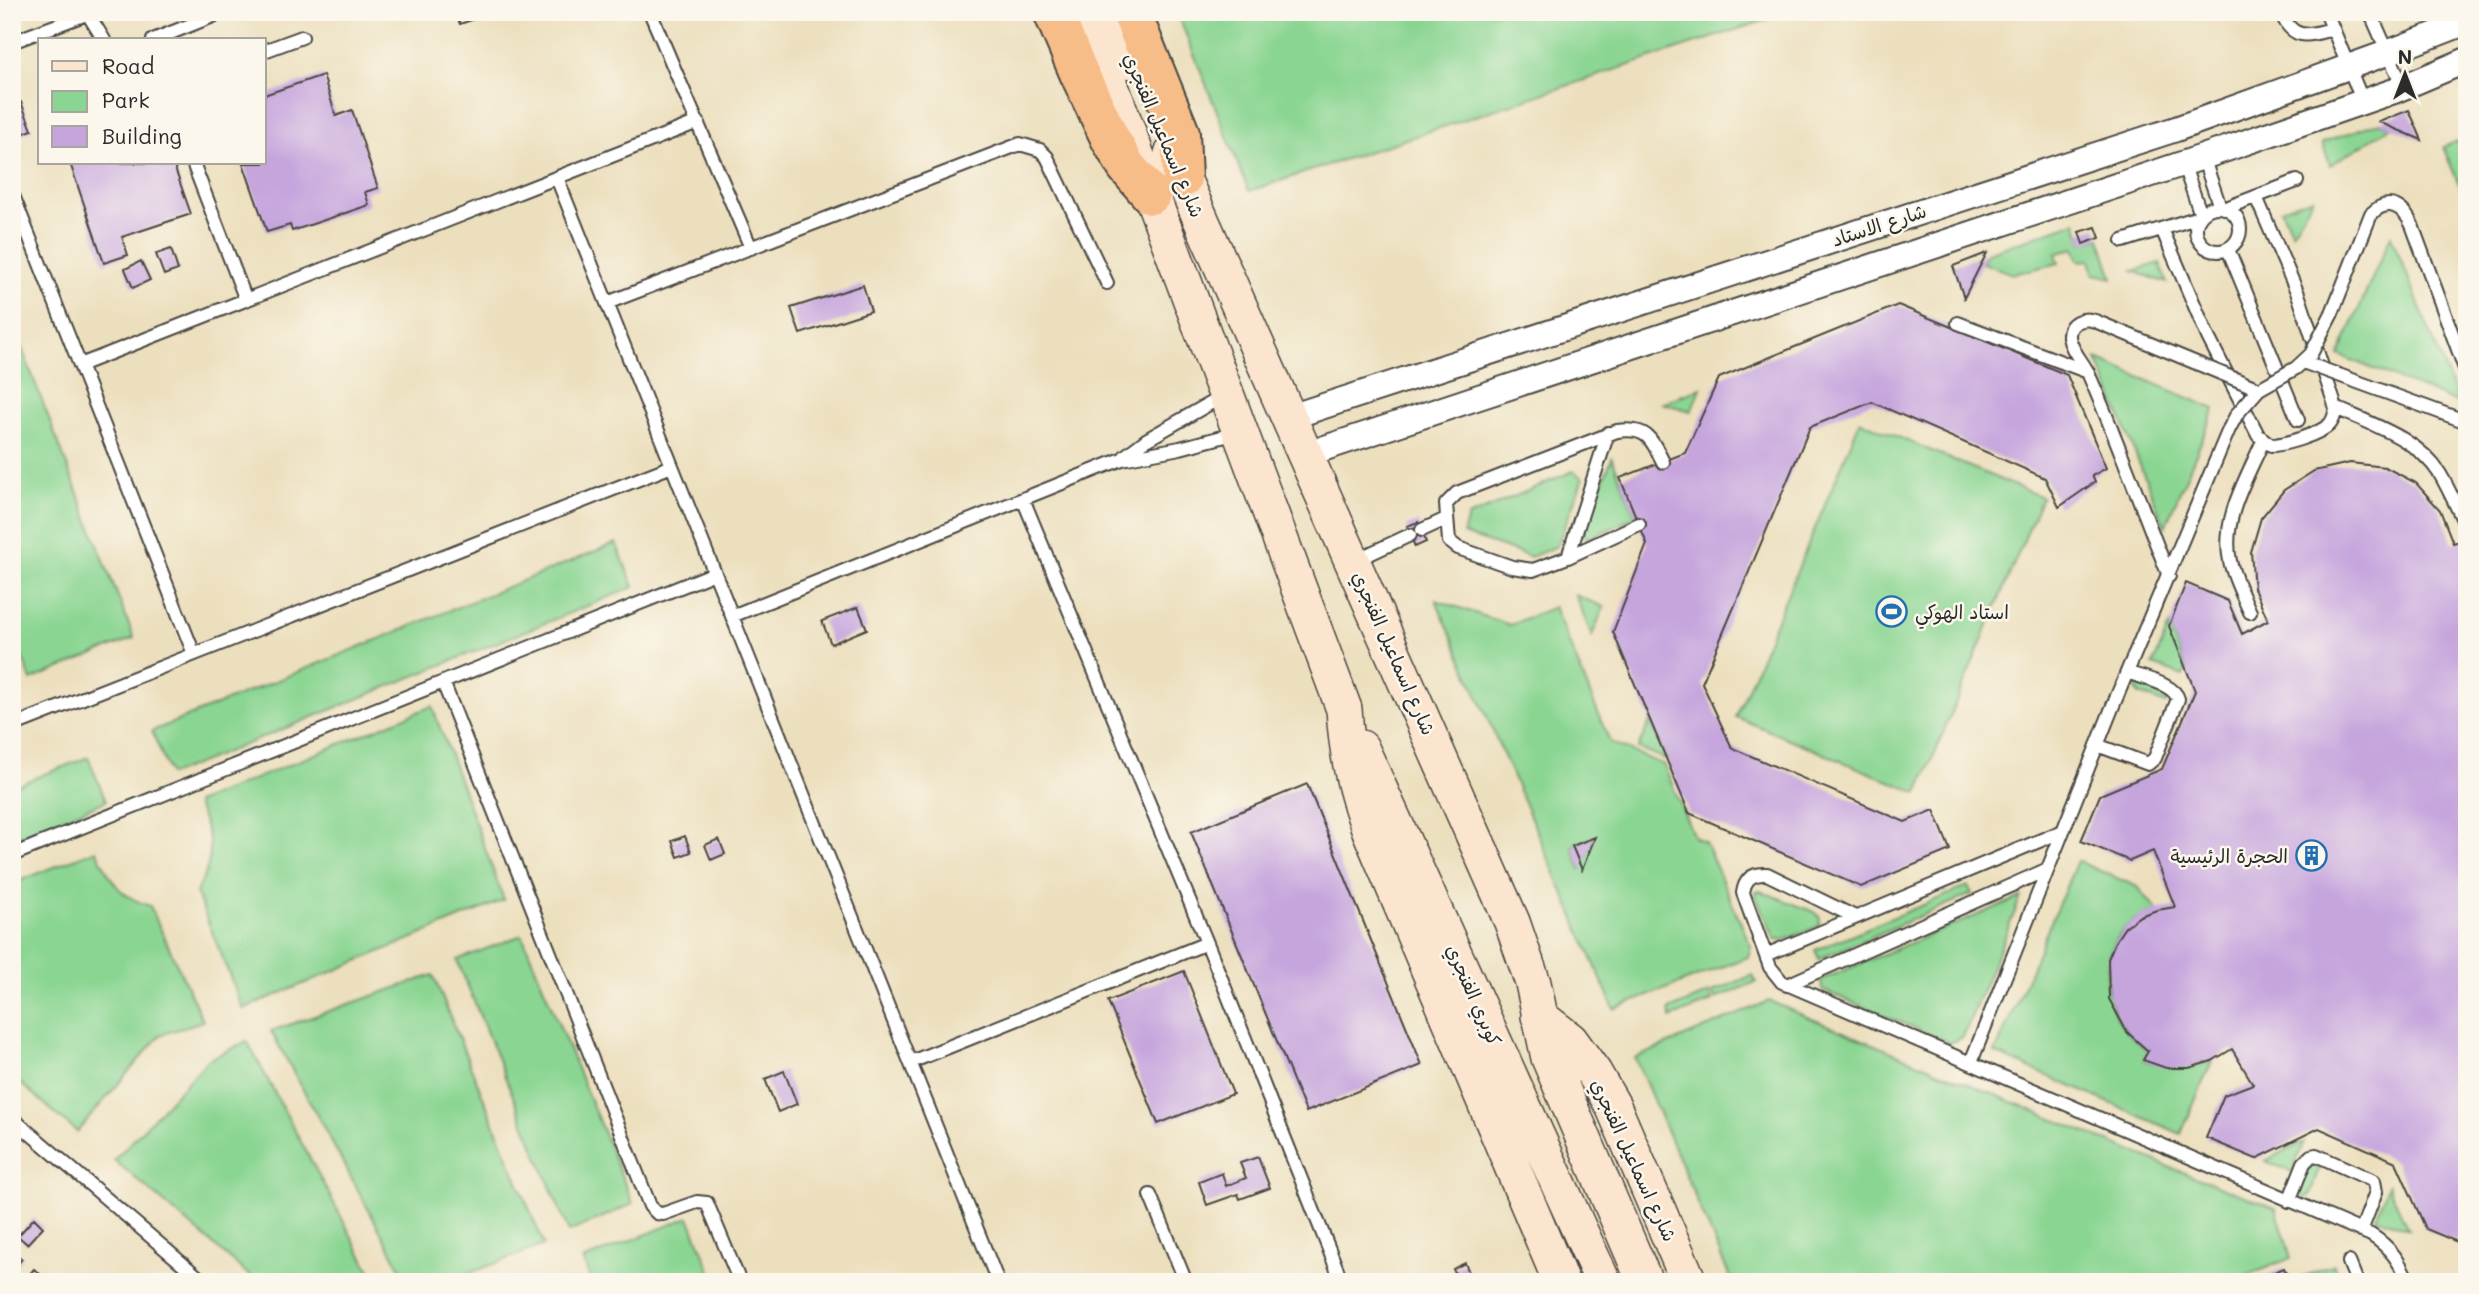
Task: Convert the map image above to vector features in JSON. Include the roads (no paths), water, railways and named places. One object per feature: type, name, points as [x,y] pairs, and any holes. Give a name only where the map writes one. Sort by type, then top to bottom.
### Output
[{"type":"highway","points":[[1053,12],[1079,73],[1126,166],[1167,187],[1180,134],[1131,12]]},
{"type":"main road","name":"شارع اسماعيل الفنجري","points":[[1083,12],[1167,187],[1287,418],[1353,561],[1512,922],[1533,983],[1539,1016],[1570,1040],[1607,1095],[1689,1282]]},
{"type":"main road","name":"شارع اسماعيل الفنجري","points":[[1111,12],[1167,187],[1225,395],[1344,709],[1347,749],[1355,791],[1561,1282]]},
{"type":"main road","name":"كوبري الفنجري","points":[[1344,709],[1602,1282]]},
{"type":"main road","points":[[1539,1016],[1560,1089],[1645,1282]]},
{"type":"street","name":"شارع الاستاد","points":[[1287,418],[2176,129],[2467,22]]},
{"type":"street","name":"شارع الاستاد","points":[[1304,455],[2193,160],[2363,102],[2467,60]]},
{"type":"lane","points":[[158,38],[223,12]]},
{"type":"lane","points":[[650,12],[751,248]]},
{"type":"lane","points":[[2281,12],[2291,29],[2298,34],[2307,36],[2333,29]]},
{"type":"lane","points":[[2326,12],[2363,102]]},
{"type":"lane","points":[[2370,12],[2403,87]]},
{"type":"lane","points":[[12,42],[90,13],[103,38]]},
{"type":"lane","points":[[266,50],[302,37]]},
{"type":"lane","points":[[80,365],[698,122]]},
{"type":"lane","points":[[607,303],[1020,144],[1030,146],[1047,157],[1107,283]]},
{"type":"lane","points":[[2193,160],[2223,207],[2234,212],[2241,228],[2235,244],[2228,248],[2212,250],[2199,240],[2197,225],[2200,216],[2193,160]]},
{"type":"lane","points":[[193,164],[246,300]]},
{"type":"lane","points":[[557,178],[999,1282]]},
{"type":"lane","points":[[2123,242],[2200,216],[2206,210],[2256,197],[2297,181]]},
{"type":"lane","points":[[12,193],[194,654]]},
{"type":"lane","points":[[2162,229],[2208,337],[2258,435],[2263,441],[2280,445],[2322,429],[2329,424],[2336,408],[2298,294],[2256,197]]},
{"type":"lane","points":[[1970,1062],[2097,745],[2229,429],[2237,414],[2259,389],[2303,362],[2318,344],[2371,214],[2378,207],[2389,204],[2400,207],[2407,214],[2467,374]]},
{"type":"lane","points":[[2228,248],[2298,420]]},
{"type":"lane","points":[[2169,576],[2088,372],[2072,345],[2070,330],[2081,320],[2095,321],[2259,389]]},
{"type":"lane","points":[[1958,323],[2088,372]]},
{"type":"lane","points":[[2303,362],[2467,422]]},
{"type":"lane","points":[[1122,459],[1146,440],[1225,395]]},
{"type":"lane","points":[[2336,408],[2392,433],[2418,450],[2439,473],[2467,528]]},
{"type":"lane","points":[[1639,524],[1533,570],[1512,568],[1453,545],[1447,536],[1446,504],[1457,494],[1608,433],[1627,429],[1644,433],[1652,439],[1663,462]]},
{"type":"lane","points":[[733,616],[1122,459],[1180,448],[1239,432]]},
{"type":"lane","points":[[1568,557],[1608,433]]},
{"type":"lane","points":[[2250,612],[2233,571],[2228,551],[2228,531],[2236,504],[2263,441]]},
{"type":"lane","points":[[13,724],[672,466]]},
{"type":"lane","points":[[1023,499],[1207,943],[1342,1282]]},
{"type":"lane","points":[[1353,561],[1446,519]]},
{"type":"lane","points":[[12,855],[715,573]]},
{"type":"lane","points":[[2097,745],[2148,764],[2155,758],[2178,699],[2177,695],[2171,689],[2127,672]]},
{"type":"lane","points":[[443,682],[650,1206],[657,1213],[663,1214],[697,1202],[707,1203],[740,1282]]},
{"type":"lane","points":[[1766,955],[2063,831]]},
{"type":"lane","points":[[1787,985],[2048,869]]},
{"type":"lane","points":[[1855,917],[1767,874],[1758,873],[1750,877],[1745,884],[1743,893],[1774,975],[1787,985],[2361,1231],[2383,1242],[2391,1250],[2409,1282]]},
{"type":"lane","points":[[911,1062],[1207,943]]},
{"type":"lane","points":[[12,1118],[204,1282]]},
{"type":"lane","points":[[2289,1201],[2306,1159],[2316,1156],[2374,1181],[2376,1192],[2361,1231]]},
{"type":"lane","points":[[1150,1195],[1186,1282]]},
{"type":"lane","points":[[2349,1262],[2357,1282]]},
{"type":"place","name":"استاد الهوكي","points":[[1892,612]]},
{"type":"place","name":"الحجرة الرئيسية","points":[[2311,856]]}]
